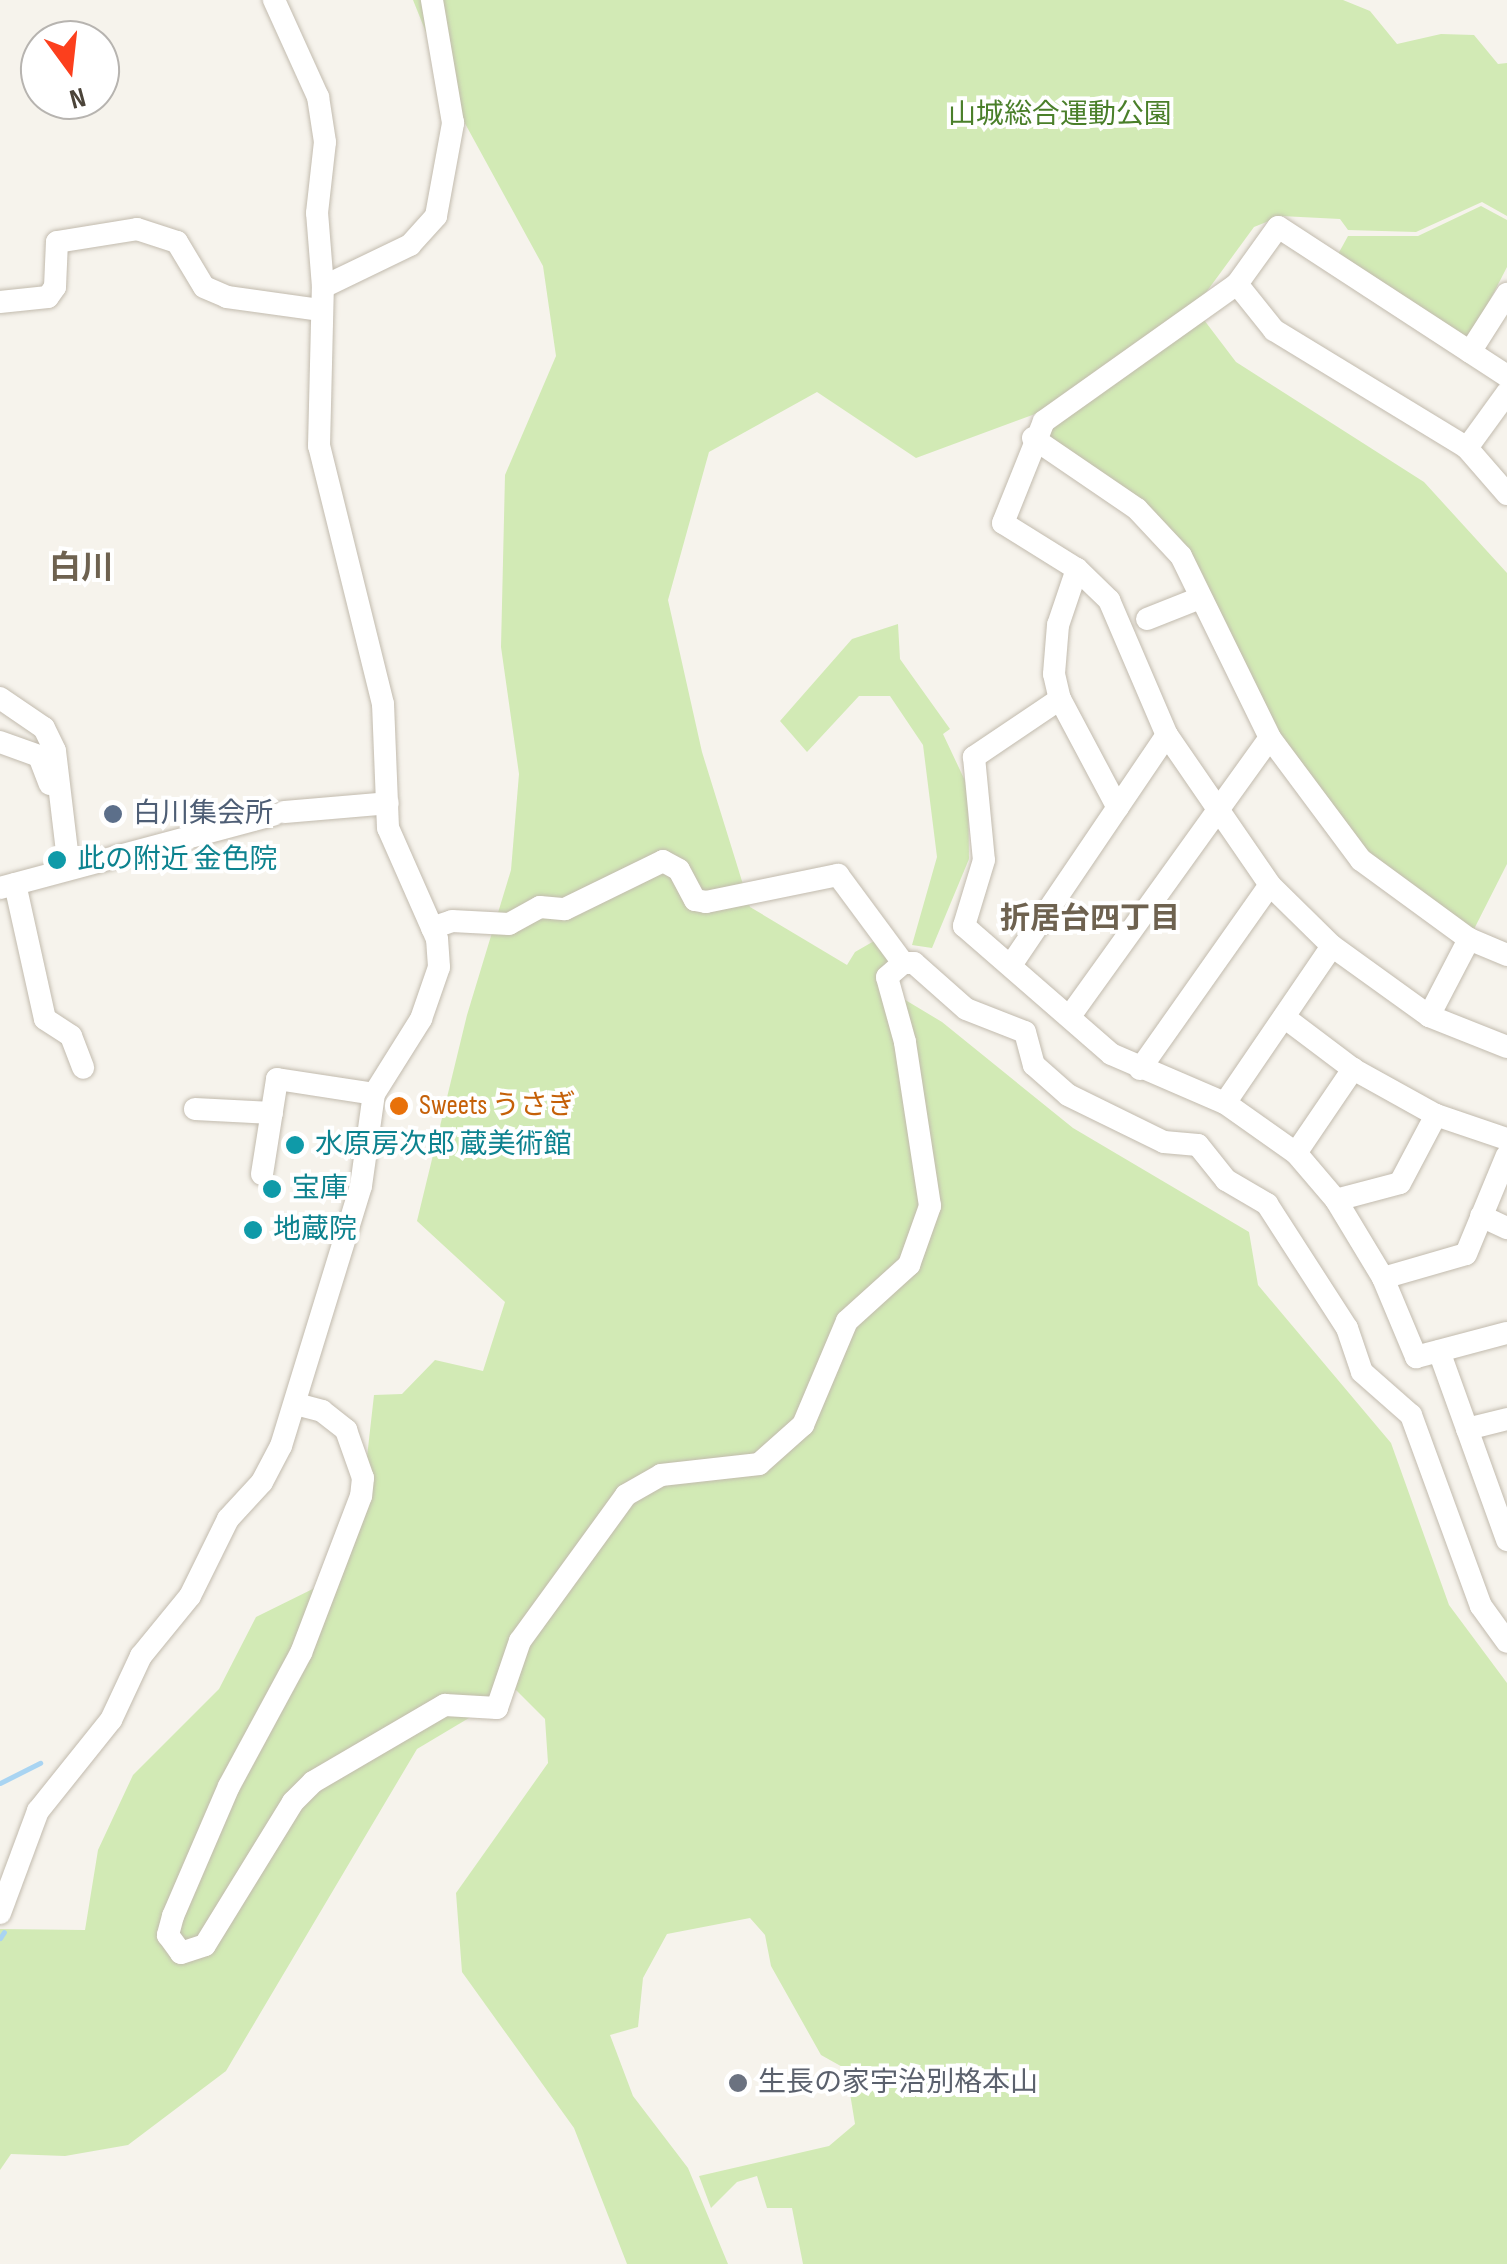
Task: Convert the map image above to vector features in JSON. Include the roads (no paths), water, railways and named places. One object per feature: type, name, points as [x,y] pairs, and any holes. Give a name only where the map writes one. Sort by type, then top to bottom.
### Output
[{"type":"street","points":[[0,1913],[38,1812],[111,1720],[141,1656],[190,1596],[228,1519],[262,1482],[282,1446],[321,1299],[361,1186],[374,1094],[433,995],[439,967],[432,928],[396,858],[382,704],[319,446],[322,298],[317,212],[326,142],[318,97],[274,0]]},
{"type":"street","points":[[0,302],[48,298],[55,287],[57,242],[137,229],[177,242],[204,288],[227,297],[322,298],[410,246],[436,216],[452,122],[432,0]]},
{"type":"street","points":[[1507,376],[1278,227],[1237,284],[1044,421],[1033,438],[1003,524],[1077,569],[1134,625],[1167,736],[1270,885],[1332,946],[1429,1016],[1507,1048]]},
{"type":"street","points":[[1237,284],[1274,330],[1467,448],[1507,494]]},
{"type":"street","points":[[1470,352],[1507,294]]},
{"type":"street","points":[[1467,448],[1507,393]]},
{"type":"street","points":[[1033,438],[1136,508],[1181,556],[1270,738],[1362,860],[1469,940],[1507,955]]},
{"type":"street","points":[[1077,569],[1056,637],[1060,699],[1118,808]]},
{"type":"street","points":[[1134,625],[1200,598]]},
{"type":"street","points":[[0,698],[44,728],[54,751],[68,856]]},
{"type":"street","points":[[1060,699],[974,757],[984,860],[964,926],[1111,1054],[1225,1103],[1296,1152],[1336,1200],[1383,1278],[1416,1357],[1507,1332]]},
{"type":"street","points":[[1011,965],[1167,736]]},
{"type":"street","points":[[1025,1032],[1063,1010],[1270,738]]},
{"type":"street","points":[[0,742],[39,756],[46,767],[68,856]]},
{"type":"street","points":[[83,1068],[70,1036],[45,1019],[7,886],[68,856],[278,813],[388,803]]},
{"type":"street","points":[[432,928],[452,921],[509,924],[540,906],[565,910],[664,862],[679,870],[694,900],[706,902],[838,875],[904,964]]},
{"type":"street","points":[[1140,1069],[1270,885]]},
{"type":"street","points":[[1429,1016],[1469,940]]},
{"type":"street","points":[[1225,1103],[1332,946]]},
{"type":"street","points":[[296,1404],[322,1411],[346,1430],[364,1478],[361,1496],[300,1652],[229,1786],[173,1916],[168,1935],[180,1952],[205,1945],[294,1802],[312,1782],[445,1705],[497,1708],[520,1641],[626,1495],[661,1474],[758,1464],[803,1425],[847,1321],[909,1265],[930,1206],[905,1042],[887,977],[904,964],[914,963],[966,1009],[1025,1032]]},
{"type":"street","points":[[1284,1017],[1353,1068],[1436,1114],[1507,1139]]},
{"type":"street","points":[[1025,1032],[1034,1065],[1046,1080],[1164,1142],[1198,1145],[1226,1180],[1267,1204],[1280,1220],[1347,1328],[1362,1372],[1410,1415],[1481,1606],[1507,1642]]},
{"type":"street","points":[[1296,1152],[1353,1068]]},
{"type":"street","points":[[262,1174],[277,1080],[374,1094]]},
{"type":"street","points":[[195,1109],[272,1113]]},
{"type":"street","points":[[1336,1200],[1400,1183],[1436,1114]]},
{"type":"street","points":[[1383,1278],[1466,1254],[1507,1155]]},
{"type":"street","points":[[1482,1216],[1507,1228]]},
{"type":"street","points":[[1439,1351],[1467,1429],[1501,1504],[1507,1540]]},
{"type":"street","points":[[1467,1429],[1507,1419]]},
{"type":"waterway","points":[[0,1783],[40,1763]]},
{"type":"waterway","points":[[0,1938],[4,1932]]},
{"type":"place","name":"白川集会所","points":[[113,814]]},
{"type":"place","name":"此の附近 金色院","points":[[57,860]]},
{"type":"place","name":"Sweets うさぎ","points":[[399,1106]]},
{"type":"place","name":"水原房次郎 蔵美術館","points":[[295,1145]]},
{"type":"place","name":"宝庫","points":[[272,1189]]},
{"type":"place","name":"地蔵院","points":[[253,1230]]},
{"type":"place","name":"生長の家宇治別格本山","points":[[738,2083]]},
{"type":"district","name":"白川","points":[[81,569]]},
{"type":"district","name":"折居台四丁目","points":[[1090,919]]},
{"type":"park label","name":"山城総合運動公園","points":[[1060,115]]}]
